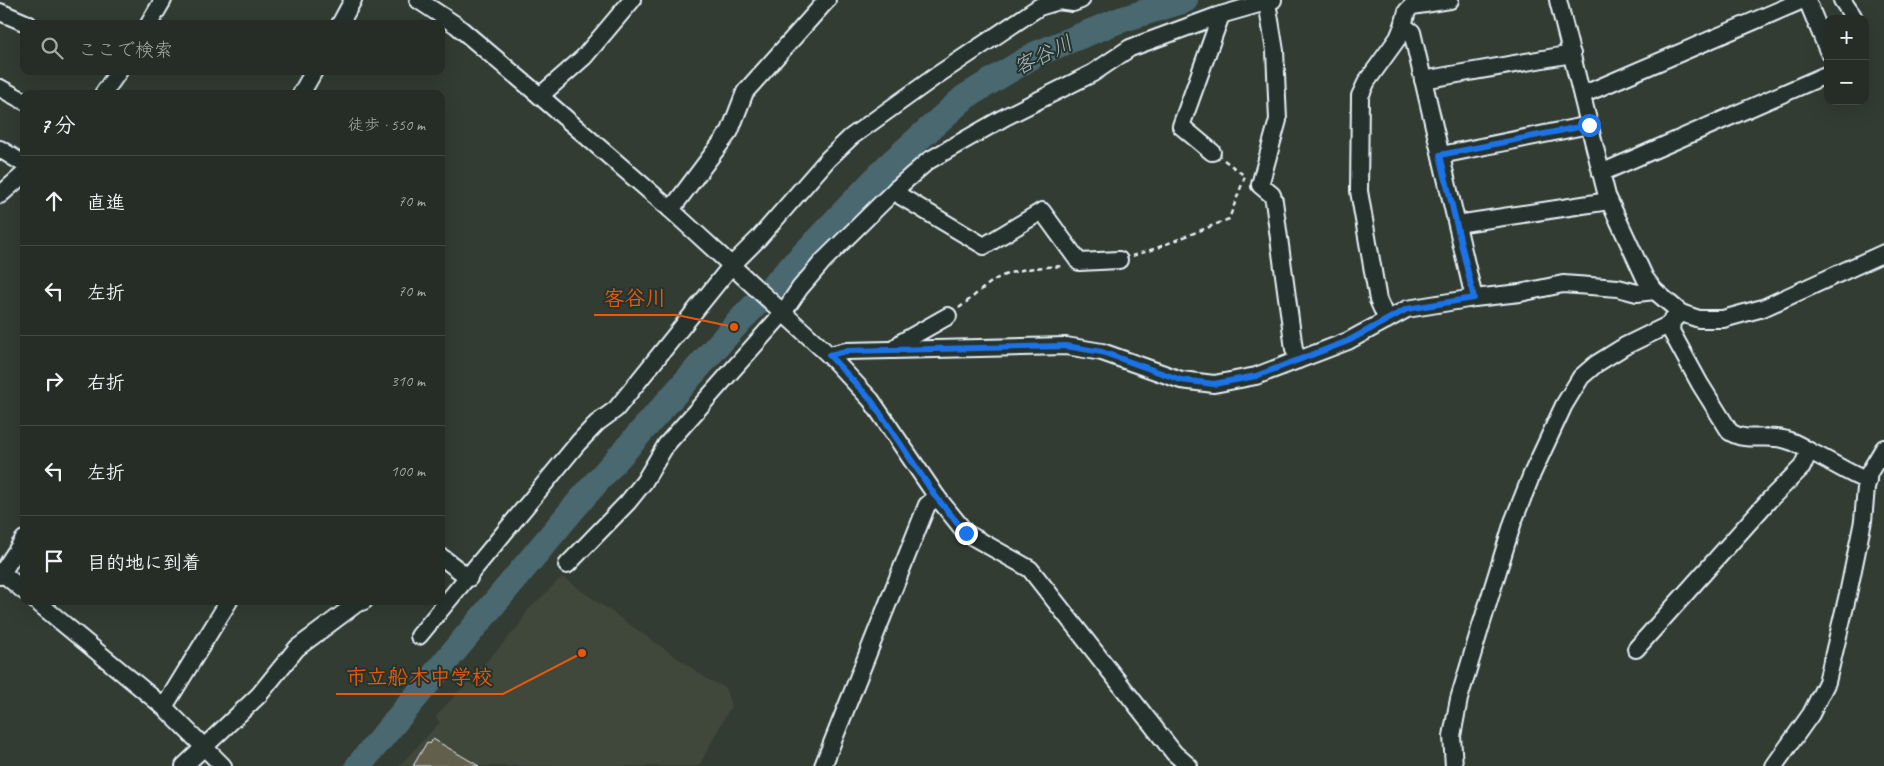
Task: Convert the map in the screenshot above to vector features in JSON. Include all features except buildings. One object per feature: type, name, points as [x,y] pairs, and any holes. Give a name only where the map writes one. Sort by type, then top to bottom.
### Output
[{"type":"street","points":[[151,20],[163,0]]},
{"type":"street","points":[[342,20],[353,0]]},
{"type":"street","points":[[418,0],[456,25],[540,96],[670,210],[829,355],[871,400],[936,497],[966,533],[1030,569],[1174,753],[1189,766]]},
{"type":"street","points":[[540,96],[584,57],[632,0]]},
{"type":"street","points":[[670,210],[730,131],[745,92],[828,0]]},
{"type":"street","points":[[419,636],[469,578],[578,443],[597,423],[616,409],[759,238],[828,159],[851,137],[936,76],[1038,7],[1059,0],[1073,3],[1081,0]]},
{"type":"street","points":[[1387,320],[1378,300],[1359,191],[1360,96],[1367,81],[1398,38],[1407,11],[1412,6],[1450,0]]},
{"type":"street","points":[[1558,0],[1609,201],[1645,278],[1676,317],[1723,319],[1763,308],[1884,253]]},
{"type":"street","points":[[1582,95],[1805,0],[1824,42]]},
{"type":"street","points":[[1842,0],[1852,15]]},
{"type":"street","points":[[567,566],[628,502],[644,482],[666,445],[824,260],[896,189],[928,161],[1005,116],[1093,73],[1130,48],[1222,15],[1270,1],[1278,120],[1260,185],[1272,195],[1274,201],[1294,349],[1298,360]]},
{"type":"street","points":[[0,12],[20,21]]},
{"type":"street","points":[[1212,152],[1181,126],[1222,15]]},
{"type":"street","points":[[1403,26],[1412,32],[1474,298]]},
{"type":"street","points":[[1423,80],[1572,54]]},
{"type":"street","points":[[105,90],[116,75]]},
{"type":"street","points":[[304,90],[312,75]]},
{"type":"street","points":[[1602,173],[1824,76]]},
{"type":"street","points":[[0,88],[20,99]]},
{"type":"street","points":[[1440,155],[1589,125]]},
{"type":"street","points":[[0,149],[20,162]]},
{"type":"street","points":[[0,195],[20,178]]},
{"type":"street","points":[[896,189],[902,196],[984,246],[1042,212],[1079,262],[1119,260]]},
{"type":"street","points":[[1456,224],[1609,201]]},
{"type":"street","points":[[829,355],[846,351],[1066,346],[1102,352],[1181,380],[1214,384],[1256,376],[1348,341],[1407,309],[1520,293],[1563,284],[1618,288],[1638,293],[1655,291]]},
{"type":"street","points":[[893,350],[902,342],[948,316]]},
{"type":"street","points":[[1676,317],[1671,331],[1700,384],[1730,432],[1736,436],[1746,438],[1775,437],[1793,441],[1848,473],[1868,481]]},
{"type":"street","points":[[1454,766],[1452,736],[1459,699],[1513,522],[1549,434],[1581,377],[1596,364],[1625,346],[1666,326],[1676,317]]},
{"type":"street","points":[[1774,766],[1811,714],[1827,682],[1863,521],[1869,473],[1884,448]]},
{"type":"street","points":[[1636,649],[1769,500],[1802,467],[1808,451]]},
{"type":"street","points":[[823,766],[928,505],[936,497]]},
{"type":"street","points":[[20,545],[1,574],[20,588]]},
{"type":"street","points":[[445,560],[469,578]]},
{"type":"street","points":[[41,605],[164,707],[223,766]]},
{"type":"street","points":[[164,707],[227,605]]},
{"type":"street","points":[[184,766],[259,695],[297,648],[355,605]]},
{"type":"path","points":[[1212,152],[1260,185]]},
{"type":"path","points":[[1119,260],[1154,249],[1228,219],[1245,176]]},
{"type":"path","points":[[948,316],[995,279],[1033,268],[1077,265],[1079,262]]},
{"type":"shaded area","points":[[562,577],[709,680],[725,687],[731,706],[699,766],[399,766],[440,722],[436,718],[437,715],[518,627],[528,610]]},
{"type":"waterway","name":"客谷川","points":[[358,766],[579,502],[734,327],[888,166],[965,97],[1036,54],[1120,20],[1185,0]]},
{"type":"place","name":"客谷川","points":[[734,327]]},
{"type":"place","name":"市立船木中学校","points":[[582,653]]},
{"type":"route","points":[[966,533],[936,497],[871,400],[829,355],[846,351],[1066,346],[1102,352],[1181,380],[1214,384],[1256,376],[1348,341],[1407,309],[1474,298],[1440,155],[1589,125]]}]
